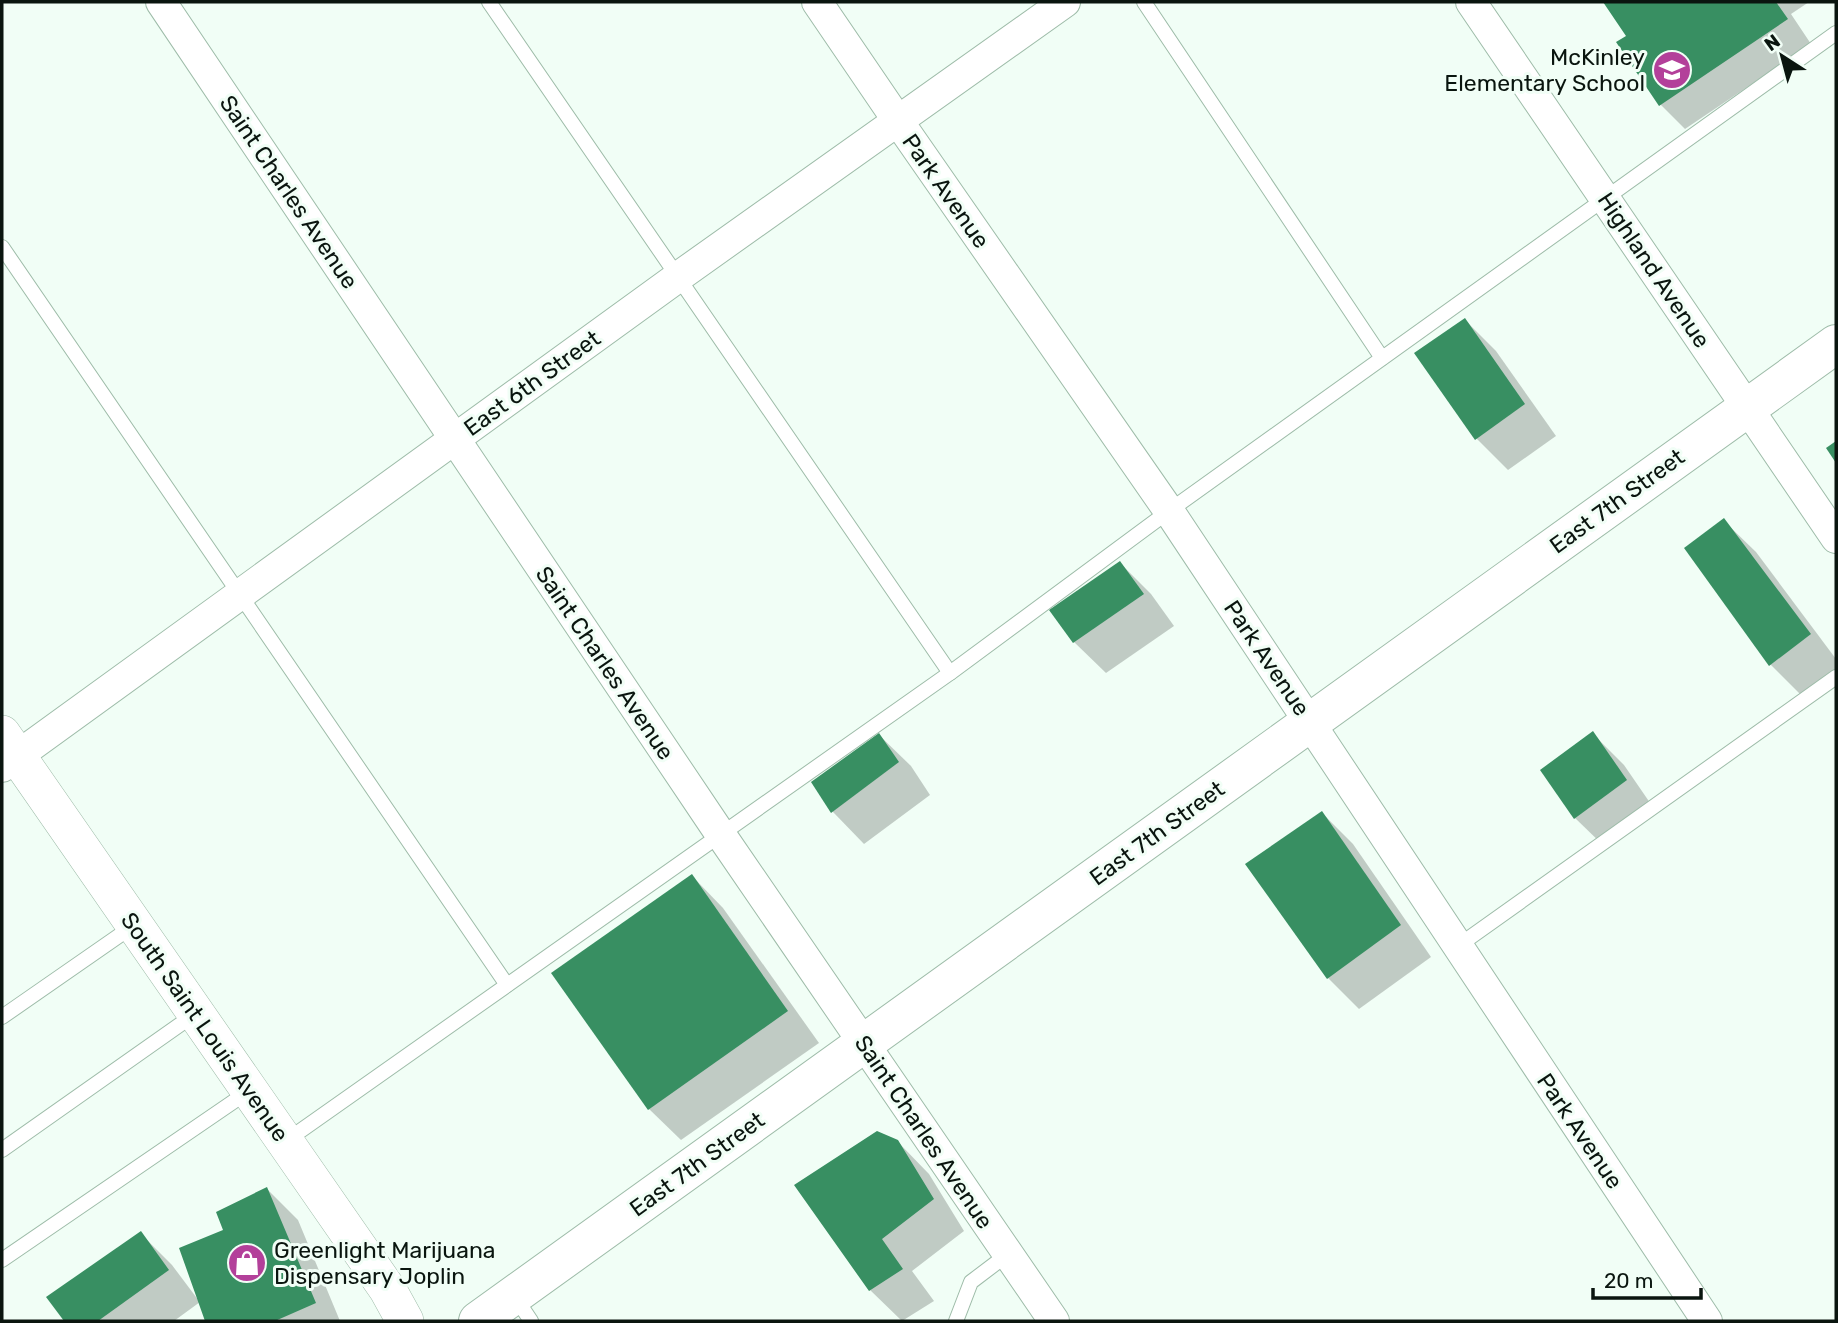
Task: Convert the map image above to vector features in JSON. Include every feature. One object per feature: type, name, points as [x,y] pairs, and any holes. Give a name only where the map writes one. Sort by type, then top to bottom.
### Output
[{"type":"main road","name":"East 7th Street","points":[[478,1321],[523,1308],[864,1045],[1836,344]]},
{"type":"street","name":"Saint Charles Avenue","points":[[161,2],[721,835],[1054,1321]]},
{"type":"street","name":"Park Avenue","points":[[817,2],[1169,511],[1707,1321]]},
{"type":"street","name":"East 6th Street","points":[[7,753],[240,594],[678,277],[1065,2]]},
{"type":"street","name":"Highland Avenue","points":[[1471,2],[1836,538]]},
{"type":"street","name":"South Saint Louis Avenue","points":[[7,753],[196,1013],[388,1290],[405,1321]]},
{"type":"lane","points":[[489,2],[950,673]]},
{"type":"lane","points":[[1144,2],[1382,358]]},
{"type":"lane","points":[[285,1142],[950,673],[1169,511],[1836,33]]},
{"type":"lane","points":[[2,247],[507,985]]},
{"type":"lane","points":[[1458,946],[1836,677]]},
{"type":"lane","points":[[2,1017],[134,925]]},
{"type":"lane","points":[[2,1150],[196,1013]]},
{"type":"lane","points":[[2,1260],[249,1091]]},
{"type":"lane","points":[[956,1321],[971,1282],[1008,1254]]},
{"type":"building","points":[[1603,2],[1776,2],[1788,19],[1659,106],[1616,42],[1626,36]]},
{"type":"building","points":[[1465,318],[1525,404],[1475,440],[1414,353]]},
{"type":"building","points":[[1836,441],[1836,463],[1826,448]]},
{"type":"building","points":[[1724,518],[1811,634],[1769,666],[1684,548]]},
{"type":"building","points":[[1120,561],[1144,594],[1073,643],[1049,610]]},
{"type":"building","points":[[1593,731],[1627,780],[1574,819],[1540,770]]},
{"type":"building","points":[[879,733],[899,762],[831,813],[811,782]]},
{"type":"building","points":[[1322,811],[1401,925],[1327,979],[1245,864]]},
{"type":"building","points":[[692,874],[788,1011],[648,1110],[551,973]]},
{"type":"building","points":[[877,1131],[898,1140],[934,1199],[882,1239],[903,1269],[869,1291],[794,1185]]},
{"type":"building","points":[[267,1187],[316,1303],[275,1321],[205,1321],[179,1248],[223,1230],[216,1212]]},
{"type":"building","points":[[141,1231],[169,1270],[98,1321],[64,1321],[46,1297]]},
{"type":"place","name":"McKinley Elementary School","points":[[1672,70]]},
{"type":"place","name":"Greenlight Marijuana Dispensary Joplin","points":[[247,1263]]}]
